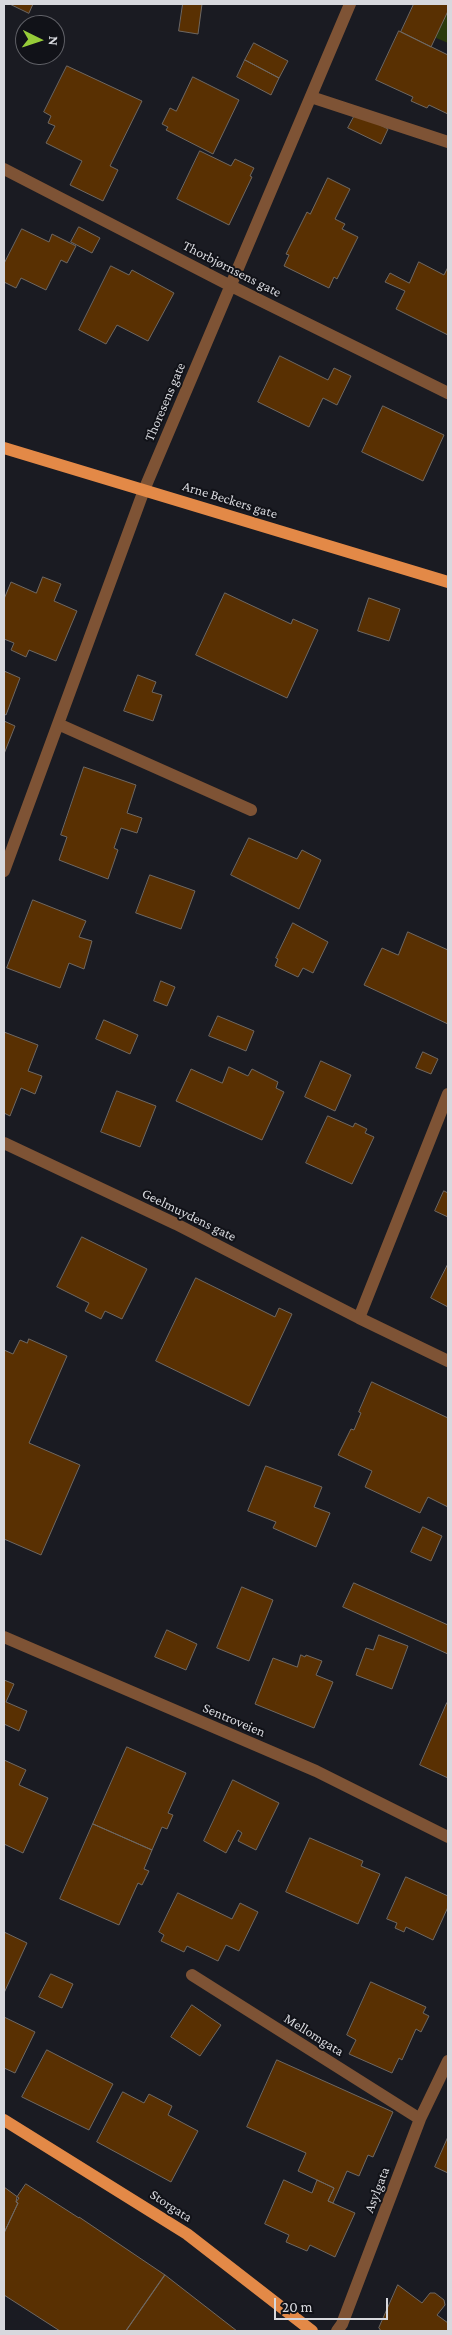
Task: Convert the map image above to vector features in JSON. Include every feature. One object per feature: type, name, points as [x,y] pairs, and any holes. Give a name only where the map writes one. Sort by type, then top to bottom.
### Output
[{"type":"main road","name":"Arne Beckers gate","points":[[4,448],[448,582]]},
{"type":"main road","name":"Storgata","points":[[4,2120],[187,2234],[312,2331]]},
{"type":"street","name":"Thoresens gate","points":[[4,871],[144,490],[350,4]]},
{"type":"street","points":[[311,97],[448,142]]},
{"type":"street","name":"Thorbjørnsens gate","points":[[4,169],[231,286],[448,393]]},
{"type":"street","points":[[58,724],[251,810]]},
{"type":"street","points":[[359,1318],[448,1094]]},
{"type":"street","name":"Geelmuydens gate","points":[[4,1143],[176,1224],[359,1318],[448,1361]]},
{"type":"street","name":"Sentroveien","points":[[4,1637],[316,1771],[448,1837]]},
{"type":"street","name":"Mellomgata","points":[[192,1975],[420,2119]]},
{"type":"street","name":"Asylgata","points":[[337,2331],[342,2324],[420,2119],[448,2060]]},
{"type":"green space","points":[[448,4],[448,43],[434,37]]},
{"type":"building","points":[[10,4],[33,4],[29,13]]},
{"type":"building","points":[[183,4],[202,4],[198,34],[179,31]]},
{"type":"building","points":[[414,4],[448,4],[448,11],[431,47],[401,32]]},
{"type":"building","points":[[399,31],[448,55],[448,114],[429,105],[427,108],[411,101],[413,97],[376,80]]},
{"type":"building","points":[[254,43],[288,61],[279,78],[245,60]]},
{"type":"building","points":[[245,60],[279,78],[271,95],[237,77]]},
{"type":"building","points":[[67,66],[142,101],[110,166],[118,170],[103,201],[70,185],[82,161],[46,143],[55,126],[48,123],[51,116],[44,112]]},
{"type":"building","points":[[193,77],[239,100],[213,154],[166,130],[168,127],[162,124],[170,108],[176,111]]},
{"type":"building","points":[[356,113],[388,129],[381,144],[348,128]]},
{"type":"building","points":[[200,151],[231,166],[235,159],[254,168],[250,176],[252,177],[229,225],[177,199]]},
{"type":"building","points":[[328,178],[350,189],[335,219],[345,224],[342,229],[358,237],[337,279],[334,277],[329,288],[284,266],[289,255],[286,254],[307,212],[310,214]]},
{"type":"building","points":[[79,227],[100,238],[92,253],[71,242]]},
{"type":"building","points":[[22,229],[49,242],[52,234],[76,246],[67,263],[61,260],[46,290],[21,278],[16,288],[4,282],[4,264]]},
{"type":"building","points":[[419,262],[444,275],[448,267],[448,335],[396,309],[405,291],[385,282],[390,273],[409,283]]},
{"type":"building","points":[[111,266],[129,275],[132,270],[174,293],[148,341],[117,325],[106,344],[79,330]]},
{"type":"building","points":[[280,356],[328,380],[334,368],[351,376],[337,405],[323,398],[309,427],[258,402]]},
{"type":"building","points":[[383,406],[444,435],[423,481],[362,452]]},
{"type":"building","points":[[43,577],[61,584],[54,601],[77,611],[56,661],[29,650],[26,657],[11,650],[14,643],[4,639],[4,599],[11,582],[36,593]]},
{"type":"building","points":[[225,593],[291,624],[293,619],[318,630],[287,698],[196,655]]},
{"type":"building","points":[[369,598],[400,609],[389,641],[358,631]]},
{"type":"building","points":[[4,671],[20,678],[6,715],[4,714]]},
{"type":"building","points":[[138,675],[156,682],[152,692],[162,695],[153,721],[124,711]]},
{"type":"building","points":[[4,721],[15,726],[4,754]]},
{"type":"building","points":[[84,767],[136,785],[127,813],[142,818],[137,833],[121,828],[114,848],[118,850],[108,879],[59,860],[67,837],[61,835]]},
{"type":"building","points":[[249,838],[297,859],[302,850],[321,860],[299,909],[231,875]]},
{"type":"building","points":[[150,875],[195,891],[181,929],[136,913]]},
{"type":"building","points":[[33,900],[86,921],[79,937],[92,941],[84,969],[69,963],[60,988],[7,968]]},
{"type":"building","points":[[293,923],[328,942],[313,973],[303,968],[298,977],[275,966],[278,959],[276,958]]},
{"type":"building","points":[[408,932],[448,950],[448,1024],[364,985],[382,948],[398,955]]},
{"type":"building","points":[[161,981],[175,987],[167,1006],[154,1001]]},
{"type":"building","points":[[218,1016],[254,1031],[246,1051],[209,1036]]},
{"type":"building","points":[[104,1020],[138,1035],[130,1054],[96,1039]]},
{"type":"building","points":[[4,1032],[38,1045],[28,1071],[42,1076],[35,1094],[21,1088],[10,1116],[4,1113]]},
{"type":"building","points":[[423,1052],[438,1059],[431,1074],[416,1068]]},
{"type":"building","points":[[321,1061],[351,1075],[335,1111],[305,1097]]},
{"type":"building","points":[[229,1067],[248,1076],[252,1069],[278,1082],[276,1088],[284,1092],[262,1140],[176,1101],[191,1069],[222,1083]]},
{"type":"building","points":[[117,1091],[156,1106],[140,1147],[101,1132]]},
{"type":"building","points":[[328,1116],[353,1127],[355,1123],[367,1129],[365,1133],[374,1137],[352,1184],[306,1163]]},
{"type":"building","points":[[444,1191],[448,1193],[448,1217],[435,1211]]},
{"type":"building","points":[[82,1237],[147,1269],[122,1319],[105,1311],[101,1319],[85,1311],[89,1303],[57,1287]]},
{"type":"building","points":[[448,1264],[448,1307],[431,1298]]},
{"type":"building","points":[[196,1278],[275,1317],[279,1308],[292,1314],[249,1406],[156,1361]]},
{"type":"building","points":[[29,1339],[67,1356],[29,1443],[80,1465],[41,1555],[4,1539],[4,1350],[13,1354],[20,1340],[27,1343]]},
{"type":"building","points":[[372,1382],[448,1418],[448,1507],[428,1497],[420,1513],[365,1487],[372,1471],[338,1455],[351,1429],[354,1430],[361,1413],[359,1412]]},
{"type":"building","points":[[266,1466],[322,1487],[314,1507],[330,1513],[316,1547],[273,1528],[276,1522],[248,1511]]},
{"type":"building","points":[[423,1527],[442,1536],[431,1561],[411,1552]]},
{"type":"building","points":[[354,1583],[448,1625],[448,1654],[343,1607]]},
{"type":"building","points":[[242,1587],[273,1600],[249,1661],[217,1648]]},
{"type":"building","points":[[167,1630],[197,1644],[186,1670],[155,1657]]},
{"type":"building","points":[[379,1635],[408,1646],[392,1689],[356,1675],[366,1648],[373,1650]]},
{"type":"building","points":[[301,1655],[322,1661],[316,1675],[333,1682],[314,1728],[255,1704],[273,1658],[297,1667]]},
{"type":"building","points":[[4,1680],[14,1684],[6,1702],[27,1711],[19,1731],[4,1724]]},
{"type":"building","points":[[448,1704],[448,1778],[420,1765]]},
{"type":"building","points":[[127,1747],[186,1773],[168,1813],[173,1815],[167,1829],[162,1827],[152,1850],[93,1824]]},
{"type":"building","points":[[4,1760],[26,1770],[19,1785],[48,1798],[23,1853],[4,1844]]},
{"type":"building","points":[[233,1780],[279,1803],[256,1850],[238,1841],[242,1833],[238,1830],[226,1853],[204,1841]]},
{"type":"building","points":[[93,1824],[152,1850],[144,1869],[149,1871],[142,1885],[138,1883],[119,1925],[60,1899]]},
{"type":"building","points":[[310,1838],[363,1861],[361,1866],[380,1874],[358,1924],[286,1892]]},
{"type":"building","points":[[406,1877],[448,1896],[448,1907],[433,1940],[406,1927],[404,1932],[395,1928],[397,1923],[387,1919]]},
{"type":"building","points":[[178,1893],[232,1919],[240,1903],[258,1912],[239,1951],[226,1945],[218,1961],[187,1946],[184,1952],[161,1941],[164,1935],[159,1932]]},
{"type":"building","points":[[4,1932],[27,1943],[4,1993]]},
{"type":"building","points":[[51,1974],[73,1984],[62,2008],[39,1997]]},
{"type":"building","points":[[371,1982],[426,2007],[423,2013],[429,2016],[421,2032],[416,2029],[402,2060],[399,2058],[392,2073],[349,2054],[356,2040],[347,2035]]},
{"type":"building","points":[[192,2005],[221,2025],[200,2056],[171,2037]]},
{"type":"building","points":[[4,2017],[35,2032],[15,2073],[4,2068]]},
{"type":"building","points":[[47,2050],[113,2084],[89,2130],[22,2097]]},
{"type":"building","points":[[277,2060],[393,2112],[373,2157],[368,2155],[359,2176],[347,2171],[333,2203],[328,2201],[334,2188],[298,2171],[306,2153],[247,2127]]},
{"type":"building","points":[[123,2092],[144,2103],[149,2094],[172,2106],[168,2115],[198,2131],[171,2182],[97,2142]]},
{"type":"building","points":[[448,2137],[448,2173],[435,2167]]},
{"type":"building","points":[[284,2180],[312,2193],[317,2180],[334,2188],[328,2201],[355,2213],[335,2257],[310,2245],[307,2251],[286,2242],[289,2235],[265,2224]]},
{"type":"building","points":[[26,2184],[165,2275],[126,2331],[60,2331],[4,2295],[4,2233],[18,2203],[16,2202],[17,2197]]},
{"type":"building","points":[[4,2187],[19,2198],[4,2233]]},
{"type":"building","points":[[165,2275],[237,2331],[126,2331]]},
{"type":"building","points":[[398,2285],[422,2303],[430,2293],[435,2293],[444,2300],[445,2305],[437,2315],[448,2323],[448,2331],[381,2331],[379,2328]]}]
